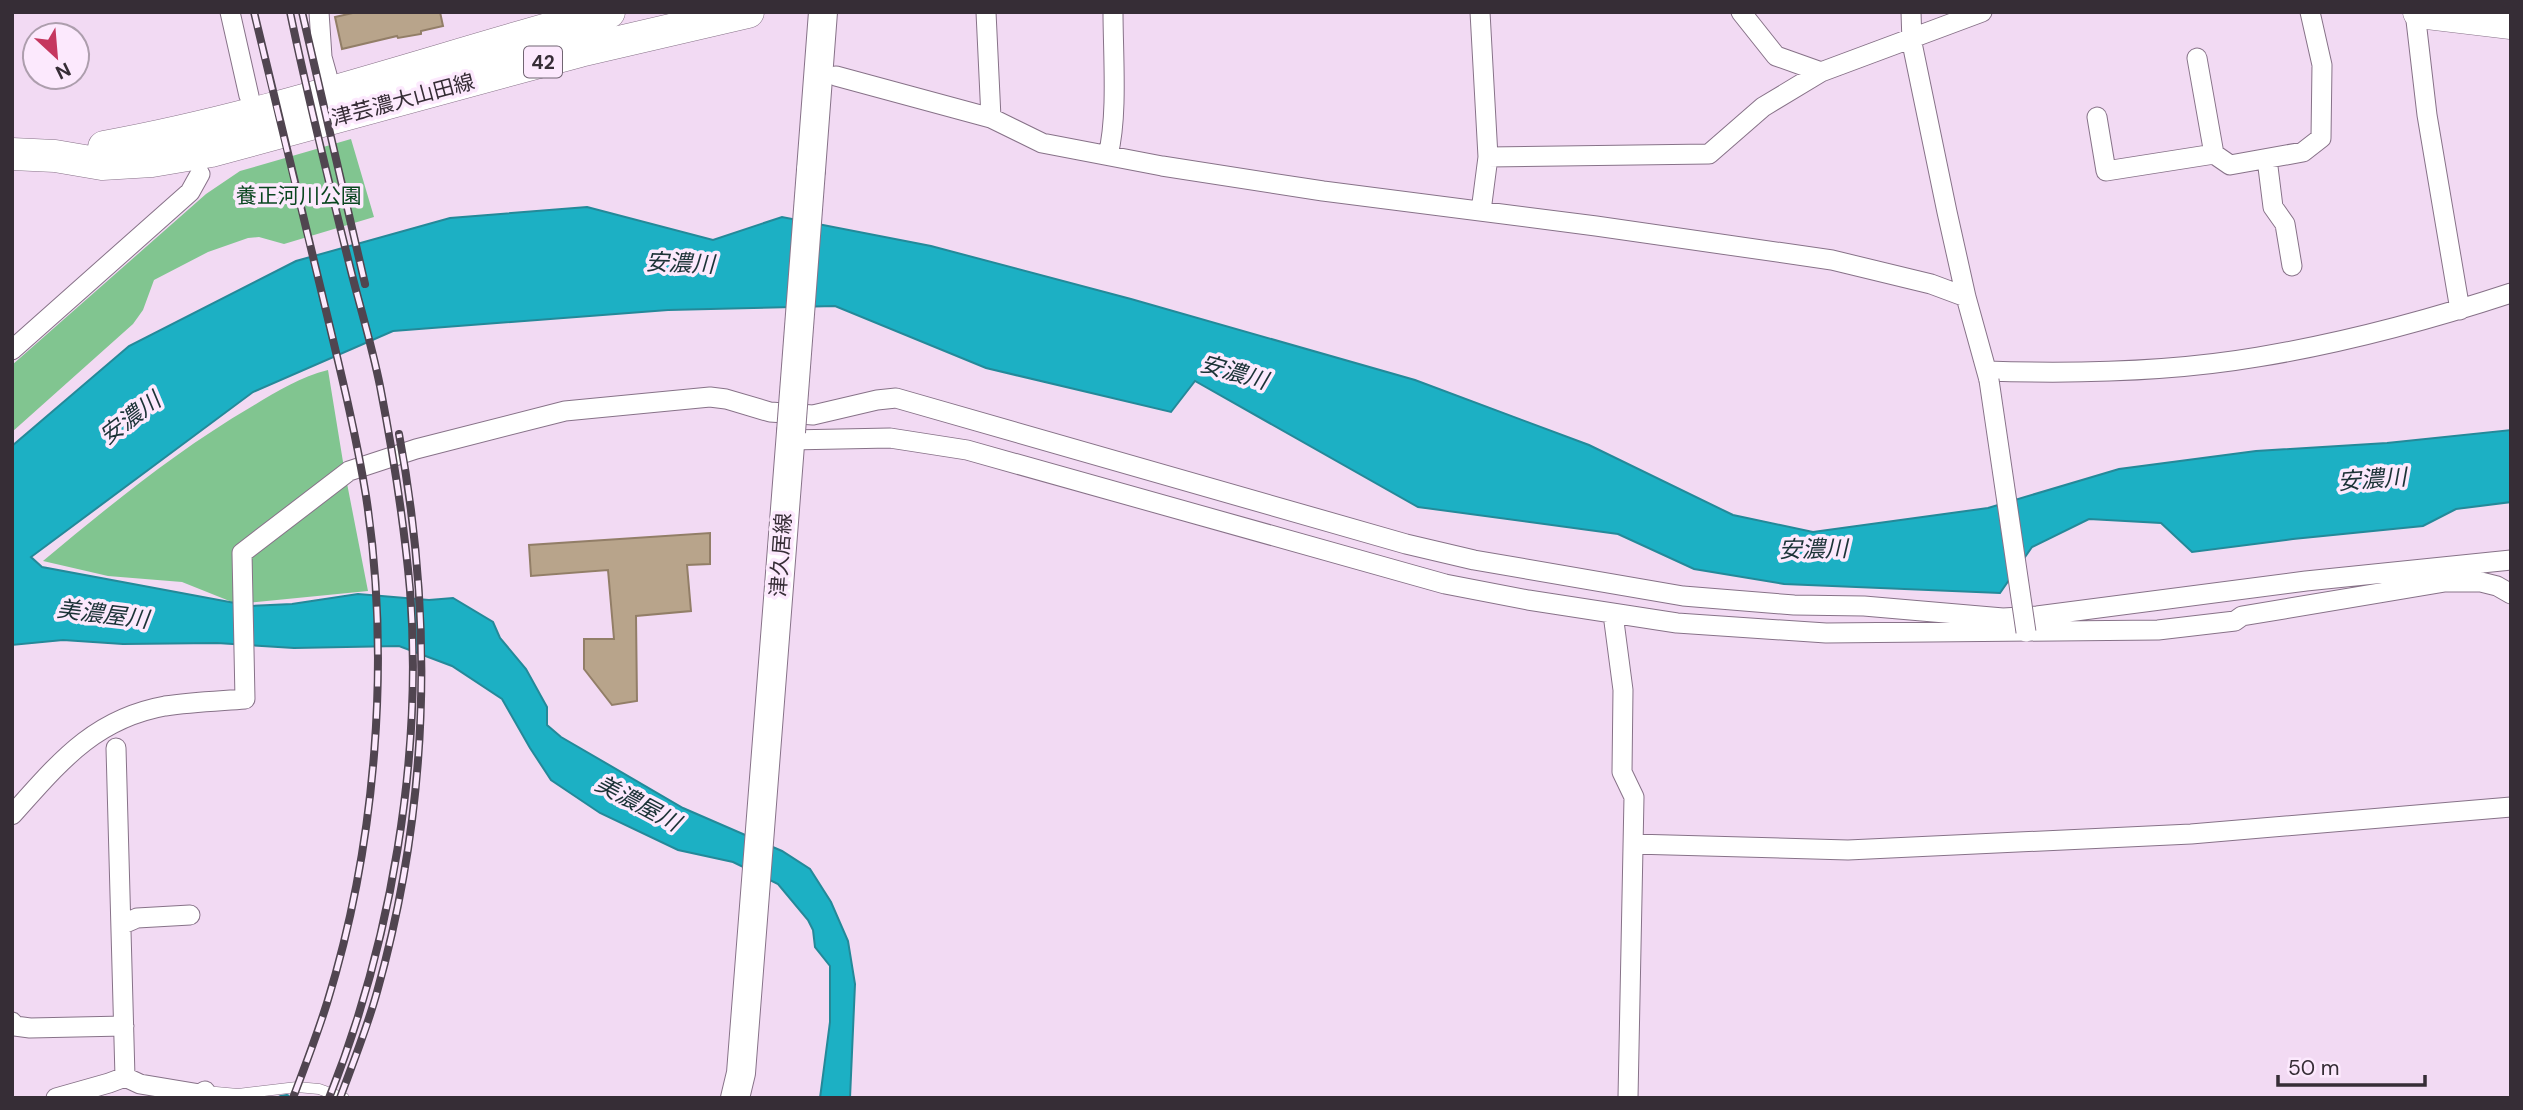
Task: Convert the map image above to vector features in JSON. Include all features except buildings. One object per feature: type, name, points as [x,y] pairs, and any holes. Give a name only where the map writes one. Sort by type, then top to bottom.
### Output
[{"type":"main road","name":"津芸濃大山田線","points":[[55,156],[224,121],[577,16],[609,12]]},
{"type":"main road","name":"津芸濃大山田線","points":[[12,154],[55,156],[102,164],[152,161],[211,151],[580,51],[748,12]]},
{"type":"main road","name":"津久居線","points":[[735,1098],[741,1073],[823,12]]},
{"type":"main road","points":[[2417,12],[2511,23]]},
{"type":"street","points":[[230,12],[249,96]]},
{"type":"street","points":[[319,12],[322,57],[327,75]]},
{"type":"street","points":[[986,12],[991,118]]},
{"type":"street","points":[[1108,155],[1114,80],[1113,12]]},
{"type":"street","points":[[1480,12],[1488,157],[1481,211]]},
{"type":"street","points":[[1741,12],[1776,56],[1821,72]]},
{"type":"street","points":[[1911,12],[1912,38],[1966,297],[1988,376],[2026,632]]},
{"type":"street","points":[[1488,157],[1709,154],[1763,107],[1821,72],[1982,12]]},
{"type":"street","points":[[2097,117],[2106,171],[2214,155],[2230,166],[2303,152],[2321,138],[2322,65],[2311,12]]},
{"type":"street","points":[[2417,12],[2427,116],[2460,310]]},
{"type":"street","points":[[2197,58],[2214,155]]},
{"type":"street","points":[[836,76],[991,118],[1042,143],[1162,166],[1323,191],[1832,260],[1931,284],[1966,297]]},
{"type":"street","points":[[2267,159],[2273,208],[2285,224],[2292,266]]},
{"type":"street","points":[[12,350],[190,192],[200,174]]},
{"type":"street","points":[[1988,376],[2195,365],[2258,357],[2460,310],[2511,293]]},
{"type":"street","points":[[12,815],[68,754],[114,721],[168,706],[245,699],[242,553],[349,471],[416,449],[565,411],[710,397],[770,411],[813,415],[896,398],[1406,544],[1474,560],[1683,596],[1794,605],[1864,606],[2003,618],[2026,617],[2306,581],[2511,560]]},
{"type":"street","points":[[791,436],[890,438],[967,450],[1445,584],[1613,614],[1710,626],[1826,633],[2158,630],[2235,621],[2242,616],[2445,582],[2481,582],[2497,586],[2511,594]]},
{"type":"street","points":[[1613,614],[1623,690],[1622,772],[1634,797],[1628,1098]]},
{"type":"street","points":[[116,748],[125,1077]]},
{"type":"street","points":[[1633,845],[1862,850],[2191,834],[2511,807]]},
{"type":"street","points":[[121,925],[136,918],[190,915]]},
{"type":"street","points":[[12,1022],[15,1026],[30,1028],[124,1026]]},
{"type":"street","points":[[56,1098],[125,1077],[140,1084],[200,1094],[205,1091]]},
{"type":"lane","points":[[205,1091],[238,1094],[297,1087],[319,1089],[344,1098]]},
{"type":"green space","name":"養正河川公園","points":[[351,139],[374,217],[284,244],[259,237],[248,238],[208,252],[154,280],[143,310],[133,324],[12,432],[12,365],[206,194],[240,171]]},
{"type":"green space","points":[[328,370],[368,591],[237,604],[182,582],[108,576],[43,561],[118,500],[196,442],[279,391]]},
{"type":"water","points":[[587,207],[713,240],[782,217],[931,246],[1131,299],[1415,380],[1589,445],[1733,515],[1813,532],[1988,508],[2119,469],[2256,451],[2387,443],[2511,430],[2511,502],[2456,509],[2423,526],[2192,552],[2161,523],[2089,519],[2032,547],[2000,593],[1784,584],[1694,569],[1618,534],[1418,507],[1195,381],[1171,412],[986,368],[835,306],[668,310],[393,331],[253,392],[31,557],[42,567],[251,606],[292,604],[358,594],[429,600],[453,598],[493,622],[500,638],[526,669],[547,707],[547,725],[561,737],[683,808],[782,851],[810,869],[831,902],[848,941],[855,984],[850,1098],[820,1098],[830,1022],[830,966],[815,947],[813,930],[808,920],[778,884],[733,862],[678,850],[600,813],[551,780],[502,699],[452,666],[399,646],[294,648],[217,643],[123,644],[63,640],[12,645],[12,446],[129,346],[296,261],[450,218]]},
{"type":"waterway","points":[[281,1098],[287,1097]]},
{"type":"railway","points":[[254,12],[357,445],[374,558],[377,622],[378,687],[374,752],[357,880],[344,943],[327,1003],[293,1098]]},
{"type":"railway","points":[[290,12],[380,386],[405,539],[413,653],[412,718],[398,848],[370,977],[329,1098]]},
{"type":"railway","points":[[302,12],[365,284]]},
{"type":"railway","points":[[340,1098],[373,1005],[394,923],[416,784],[421,714],[418,575],[399,434]]},
{"type":"water label","name":"安濃川","points":[[680,263]]},
{"type":"water label","name":"安濃川","points":[[1234,372]]},
{"type":"water label","name":"安濃川","points":[[130,418]]},
{"type":"water label","name":"安濃川","points":[[2372,479]]},
{"type":"water label","name":"安濃川","points":[[1813,549]]},
{"type":"water label","name":"美濃屋川","points":[[103,614]]},
{"type":"water label","name":"美濃屋川","points":[[638,803]]}]
